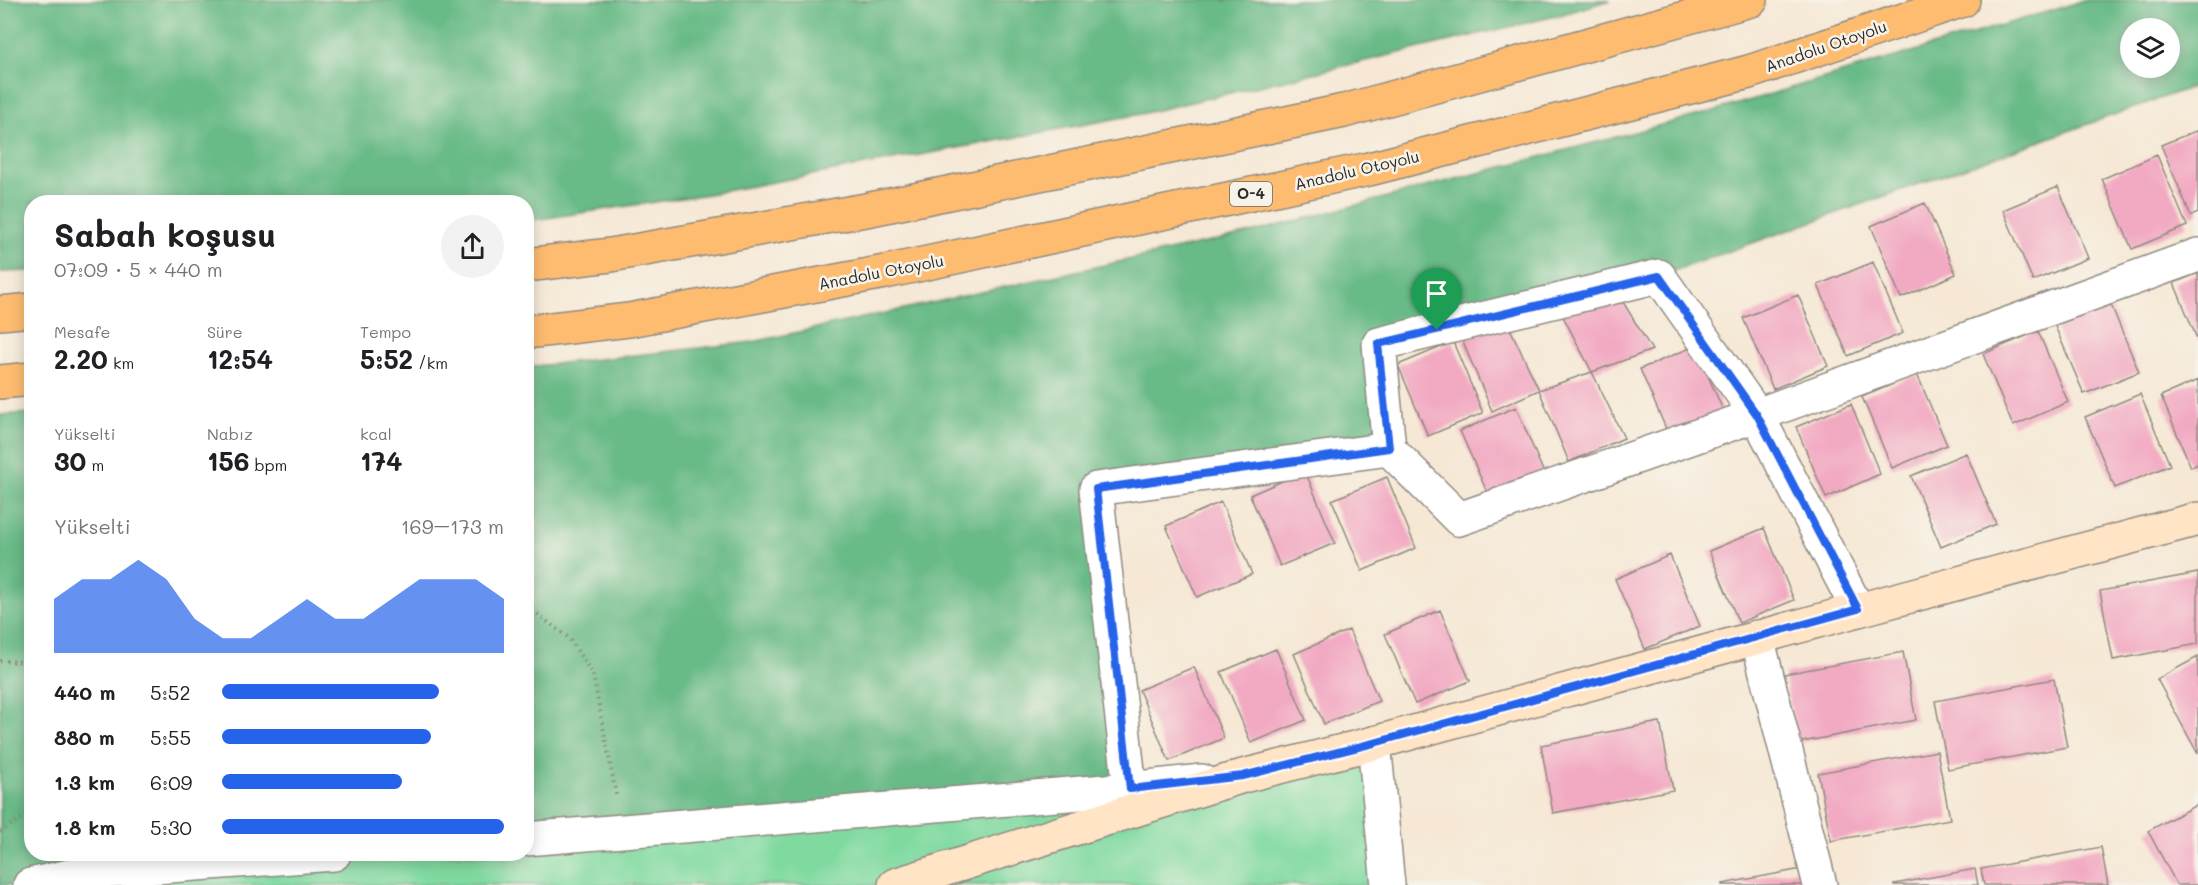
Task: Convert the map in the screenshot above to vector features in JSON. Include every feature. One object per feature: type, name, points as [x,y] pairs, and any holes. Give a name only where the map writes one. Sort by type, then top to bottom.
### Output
[{"type":"highway","points":[[534,264],[611,255],[866,210],[1344,111],[1751,0]]},
{"type":"highway","name":"Anadolu Otoyolu","points":[[534,331],[629,320],[873,275],[1369,169],[1749,72],[1963,0]]},
{"type":"highway","points":[[0,313],[24,311]]},
{"type":"highway","points":[[0,382],[24,380]]},
{"type":"main road","points":[[895,885],[1243,776],[1374,743],[1858,609],[2198,519]]},
{"type":"street","points":[[1858,609],[1757,415],[1659,276],[1378,344],[1389,448],[1459,519],[1757,415],[2198,255]]},
{"type":"street","points":[[1130,789],[1096,489],[1389,448]]},
{"type":"street","points":[[1757,637],[1820,885]]},
{"type":"street","points":[[1374,743],[1388,885]]},
{"type":"street","points":[[534,838],[1130,789],[1243,776]]},
{"type":"street","points":[[30,885],[86,872],[238,861]]},
{"type":"path","points":[[534,613],[570,639],[593,675],[623,832]]},
{"type":"path","points":[[0,661],[24,662]]},
{"type":"path","points":[[0,832],[24,817]]},
{"type":"green space","points":[[0,0],[1610,0],[1564,14],[1141,114],[709,194],[534,220],[534,195],[24,195],[24,271],[0,272]]},
{"type":"green space","points":[[2086,0],[2198,0],[2198,85],[1659,276],[1379,344],[1389,449],[1096,489],[1130,789],[534,838],[534,366],[753,342],[1246,234],[1707,113]]},
{"type":"green space","points":[[24,413],[24,861],[265,861],[30,885],[0,885],[0,415]]},
{"type":"green space","points":[[1374,743],[1388,885],[34,885],[266,861],[534,861],[534,853],[1130,789]]},
{"type":"building","points":[[2198,130],[2198,213],[2191,216],[2161,145]]},
{"type":"building","points":[[2157,155],[2187,226],[2132,249],[2102,179]]},
{"type":"building","points":[[2058,187],[2088,258],[2033,281],[2003,210]]},
{"type":"building","points":[[1925,203],[1956,274],[1901,298],[1871,226]]},
{"type":"building","points":[[1873,262],[1903,333],[1848,356],[1818,285]]},
{"type":"building","points":[[2198,273],[2198,341],[2174,283]]},
{"type":"building","points":[[1614,287],[1652,350],[1592,372],[1555,301]]},
{"type":"building","points":[[1798,295],[1828,366],[1773,389],[1743,318]]},
{"type":"building","points":[[2109,300],[2139,372],[2084,394],[2054,324]]},
{"type":"building","points":[[1507,322],[1539,390],[1492,411],[1462,340]]},
{"type":"building","points":[[2038,331],[2068,402],[2013,426],[1983,354]]},
{"type":"building","points":[[1453,342],[1483,413],[1428,436],[1398,365]]},
{"type":"building","points":[[1695,346],[1726,417],[1671,440],[1640,369]]},
{"type":"building","points":[[1592,372],[1624,438],[1569,462],[1539,390]]},
{"type":"building","points":[[1917,374],[1947,445],[1892,468],[1862,397]]},
{"type":"building","points":[[2198,380],[2198,464],[2191,467],[2161,396]]},
{"type":"building","points":[[2140,394],[2170,465],[2115,488],[2085,417]]},
{"type":"building","points":[[1851,404],[1880,474],[1826,498],[1796,427]]},
{"type":"building","points":[[1516,407],[1546,478],[1491,501],[1460,431]]},
{"type":"building","points":[[1966,453],[1996,524],[1941,547],[1911,476]]},
{"type":"building","points":[[1305,471],[1335,543],[1280,566],[1250,495]]},
{"type":"building","points":[[1387,477],[1416,548],[1362,571],[1332,500]]},
{"type":"building","points":[[1221,502],[1252,574],[1197,597],[1166,526]]},
{"type":"building","points":[[1764,528],[1794,600],[1739,623],[1709,551]]},
{"type":"building","points":[[1670,555],[1700,626],[1645,649],[1615,579]]},
{"type":"building","points":[[2198,573],[2198,644],[2113,660],[2100,591]]},
{"type":"building","points":[[1440,610],[1470,681],[1415,704],[1385,634]]},
{"type":"building","points":[[1349,630],[1379,701],[1324,724],[1294,654]]},
{"type":"building","points":[[1276,649],[1306,720],[1251,743],[1221,672]]},
{"type":"building","points":[[1903,652],[1916,720],[1797,743],[1784,674]]},
{"type":"building","points":[[2198,657],[2198,754],[2157,679]]},
{"type":"building","points":[[1194,667],[1224,738],[1169,761],[1139,690]]},
{"type":"building","points":[[2054,679],[2067,747],[1948,769],[1935,701]]},
{"type":"building","points":[[1660,722],[1673,790],[1553,813],[1541,745]]},
{"type":"building","points":[[1937,751],[1950,819],[1831,841],[1818,773]]},
{"type":"building","points":[[2198,804],[2198,885],[2177,885],[2148,831]]},
{"type":"building","points":[[2101,847],[2108,885],[1984,885],[1981,869]]},
{"type":"building","points":[[1802,869],[1805,885],[1722,885],[1722,884]]},
{"type":"building","points":[[1975,869],[1978,885],[1894,885],[1894,884]]},
{"type":"route","points":[[1659,276],[1757,415],[1858,609],[1374,743],[1243,776],[1130,789],[1096,489],[1389,448],[1378,344],[1437,330],[1659,276]]}]
